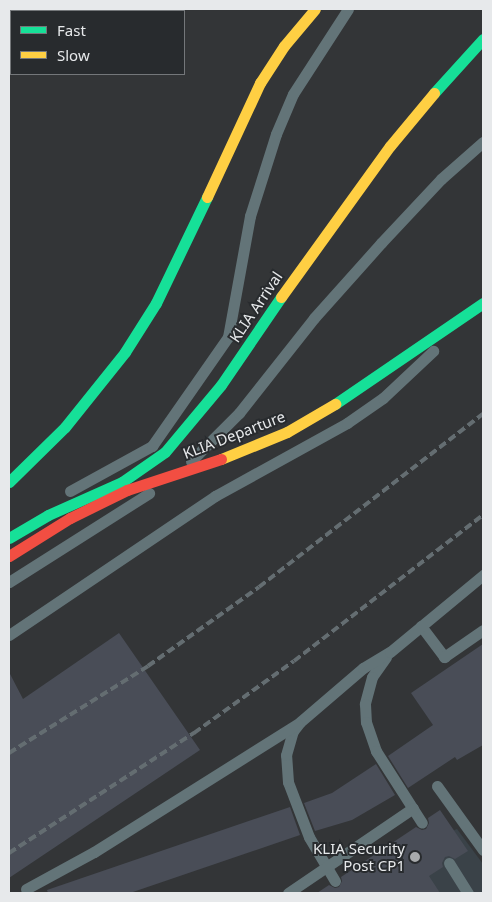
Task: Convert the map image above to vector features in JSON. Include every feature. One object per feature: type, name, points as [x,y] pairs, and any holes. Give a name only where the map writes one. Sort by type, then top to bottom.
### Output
[{"type":"main road","points":[[9,482],[65,427],[95,392],[130,344],[156,303],[260,83],[284,46],[315,9]]},
{"type":"main road","name":"KLIA Arrival","points":[[9,538],[48,515],[122,482],[165,452],[221,385],[318,244],[390,146],[441,84],[483,39]]},
{"type":"main road","name":"KLIA Departure","points":[[9,556],[70,518],[127,490],[232,455],[287,432],[335,404],[480,307]]},
{"type":"lane","points":[[9,528],[152,446],[228,337],[250,216],[276,134],[298,86],[348,9]]},
{"type":"lane","points":[[9,582],[117,514],[185,467],[239,412],[314,318],[380,243],[441,179],[483,142]]},
{"type":"lane","points":[[9,635],[215,496],[306,447],[383,398],[480,307]]},
{"type":"lane","points":[[26,889],[43,878],[94,852],[300,722],[363,668],[390,652],[483,575]]},
{"type":"lane","points":[[421,626],[444,657],[483,630]]},
{"type":"lane","points":[[390,652],[372,677],[365,704],[366,722],[376,751],[422,823]]},
{"type":"lane","points":[[300,722],[293,731],[286,755],[288,782],[309,837],[335,881]]},
{"type":"lane","points":[[437,786],[483,850]]},
{"type":"lane","points":[[288,893],[413,808]]},
{"type":"lane","points":[[448,863],[468,893]]},
{"type":"shaded area","points":[[457,829],[483,864],[483,893],[355,893],[433,839]]},
{"type":"building","points":[[119,633],[200,750],[9,878],[9,672],[23,699]]},
{"type":"building","points":[[483,644],[483,745],[457,760],[455,757],[408,788],[388,756],[433,725],[411,693]]},
{"type":"building","points":[[376,764],[395,795],[352,820],[315,831],[304,803],[332,793]]},
{"type":"building","points":[[290,807],[300,835],[130,893],[48,893],[47,890]]},
{"type":"building","name":"KLIA Security Post CP1","points":[[440,810],[468,851],[455,859],[449,856],[445,857],[442,863],[443,867],[429,876],[440,893],[317,893],[329,885],[335,888],[339,887],[342,881],[341,877],[416,827],[422,830],[426,829],[429,823],[428,818]]},
{"type":"railway","points":[[9,753],[148,666],[259,587],[483,414]]},
{"type":"railway","points":[[9,853],[194,733],[294,661],[483,515]]},
{"type":"traffic: fast","points":[[434,93],[483,39]]},
{"type":"traffic: fast","points":[[9,482],[65,427],[125,352],[156,303],[207,197]]},
{"type":"traffic: fast","points":[[9,538],[48,515],[122,482],[165,452],[221,385],[281,297]]},
{"type":"traffic: fast","points":[[335,404],[483,303]]},
{"type":"traffic: slow","points":[[207,197],[260,83],[284,46],[315,9]]},
{"type":"traffic: slow","points":[[281,297],[390,146],[434,93]]},
{"type":"traffic: slow","points":[[221,459],[287,432],[335,404]]},
{"type":"traffic: jam","points":[[9,556],[70,518],[127,490],[221,459]]},
{"type":"place","name":"KLIA Security Post CP1","points":[[415,857]]}]
